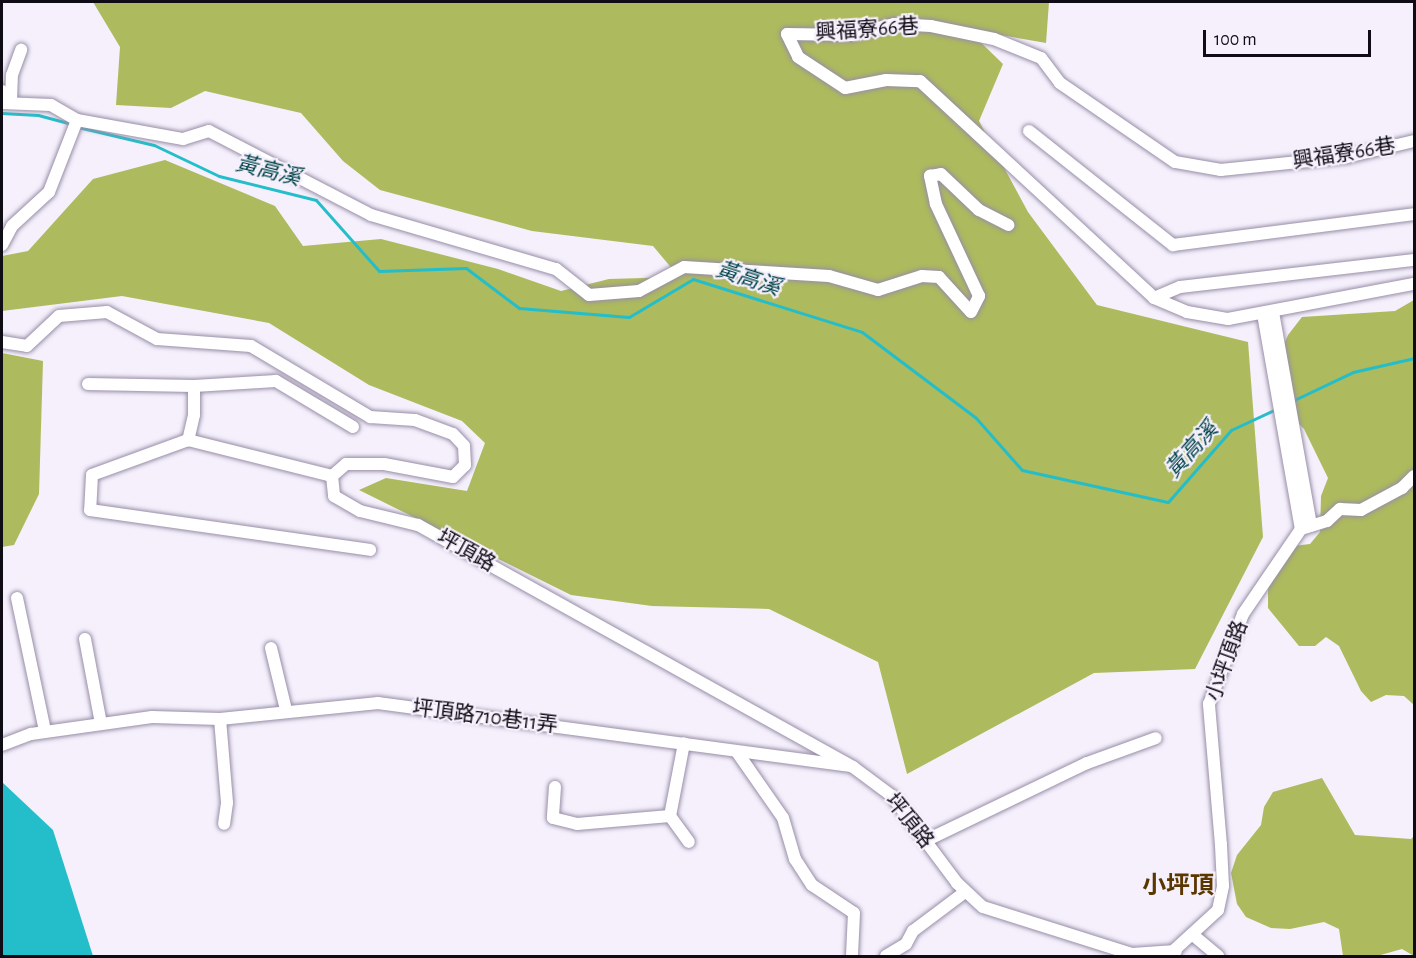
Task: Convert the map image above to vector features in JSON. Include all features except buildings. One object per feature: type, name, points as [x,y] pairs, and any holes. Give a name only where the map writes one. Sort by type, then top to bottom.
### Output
[{"type":"street","name":"興福寮66巷","points":[[1414,141],[1347,157],[1221,170],[1174,162],[1060,83],[1041,58],[994,39],[931,26],[894,24],[851,34],[787,34],[798,57],[845,88],[886,80],[920,81],[1154,298],[1186,312],[1228,319],[1414,284]]},
{"type":"street","points":[[6,102],[21,50]]},
{"type":"street","points":[[2,92],[6,102]]},
{"type":"street","points":[[6,102],[51,105],[77,120],[183,139],[209,131],[371,215],[556,269],[589,295],[639,291],[684,267],[829,276],[878,290],[922,276],[939,277],[971,312],[979,296],[936,204],[930,176],[941,174],[979,210],[1008,225]]},
{"type":"street","points":[[2,245],[12,226],[49,192],[77,120]]},
{"type":"street","points":[[1029,131],[1173,245],[1414,214]]},
{"type":"street","points":[[1154,298],[1180,287],[1414,260]]},
{"type":"street","points":[[2,342],[27,346],[59,316],[107,312],[157,339],[251,346],[370,417],[415,420],[453,434],[464,446],[465,465],[453,477],[384,465],[346,464],[332,476],[188,440],[92,475],[90,510],[370,550]]},
{"type":"street","points":[[1268,313],[1306,528]]},
{"type":"street","points":[[88,384],[194,386],[276,381],[353,426]]},
{"type":"street","points":[[188,440],[194,415],[194,386]]},
{"type":"street","name":"坪頂路","points":[[332,476],[334,496],[351,506],[418,525],[853,767],[892,796],[965,892],[983,907],[1132,954],[1174,955]]},
{"type":"street","name":"小坪頂路","points":[[1174,955],[1218,910],[1223,886],[1208,725],[1215,680],[1243,614],[1306,528],[1327,521],[1340,509],[1361,510],[1402,488],[1414,476]]},
{"type":"street","points":[[17,598],[45,731]]},
{"type":"street","points":[[85,639],[100,724]]},
{"type":"street","points":[[271,648],[285,710]]},
{"type":"street","name":"坪頂路710巷11弄","points":[[2,745],[45,731],[152,717],[220,719],[285,710],[378,703],[853,767]]},
{"type":"street","points":[[220,719],[227,803],[224,824]]},
{"type":"street","points":[[925,841],[1087,763],[1156,738]]},
{"type":"street","points":[[684,743],[670,816],[689,842]]},
{"type":"street","points":[[806,762],[821,748]]},
{"type":"street","points":[[737,752],[783,818],[795,859],[812,885],[854,913],[852,957]]},
{"type":"street","points":[[555,787],[553,818],[577,824],[670,816]]},
{"type":"street","points":[[886,957],[906,944],[913,931],[965,892]]},
{"type":"street","points":[[1193,935],[1218,957]]},
{"type":"green space","points":[[93,2],[1049,2],[1046,43],[967,29],[1003,64],[979,121],[1028,212],[1097,305],[1248,342],[1263,537],[1195,669],[1094,673],[907,774],[878,662],[769,609],[652,606],[571,595],[359,490],[386,478],[467,491],[485,443],[462,421],[369,385],[269,323],[122,296],[2,311],[2,256],[28,251],[93,179],[165,160],[275,206],[303,246],[381,239],[498,269],[561,291],[609,279],[679,277],[653,246],[532,231],[380,190],[343,161],[301,113],[205,91],[171,108],[116,105],[120,47]]},
{"type":"green space","points":[[1414,300],[1414,705],[1404,696],[1386,695],[1371,702],[1361,691],[1339,646],[1326,637],[1315,646],[1299,646],[1268,608],[1268,591],[1270,573],[1293,546],[1310,544],[1320,532],[1321,496],[1328,478],[1304,429],[1271,396],[1270,376],[1288,335],[1302,317],[1395,311]]},
{"type":"green space","points":[[2,353],[43,361],[39,494],[14,545],[2,547]]},
{"type":"green space","points":[[1322,778],[1355,835],[1411,839],[1414,836],[1414,956],[1402,949],[1377,956],[1343,956],[1339,929],[1324,922],[1290,929],[1271,928],[1246,917],[1237,904],[1231,873],[1237,855],[1261,825],[1264,807],[1273,792]]},
{"type":"water","points":[[2,782],[53,830],[93,956],[2,956]]},
{"type":"waterway","name":"黃高溪","points":[[2,113],[38,115],[72,124]]},
{"type":"waterway","name":"黃高溪","points":[[78,127],[154,145],[219,176],[316,200],[379,271],[466,268],[519,308],[629,317],[693,279],[862,332],[976,418],[1022,470],[1168,502],[1231,430],[1276,409]]},
{"type":"waterway","name":"黃高溪","points":[[1292,401],[1353,372],[1414,358]]},
{"type":"district","name":"小坪頂","points":[[1178,887]]}]
